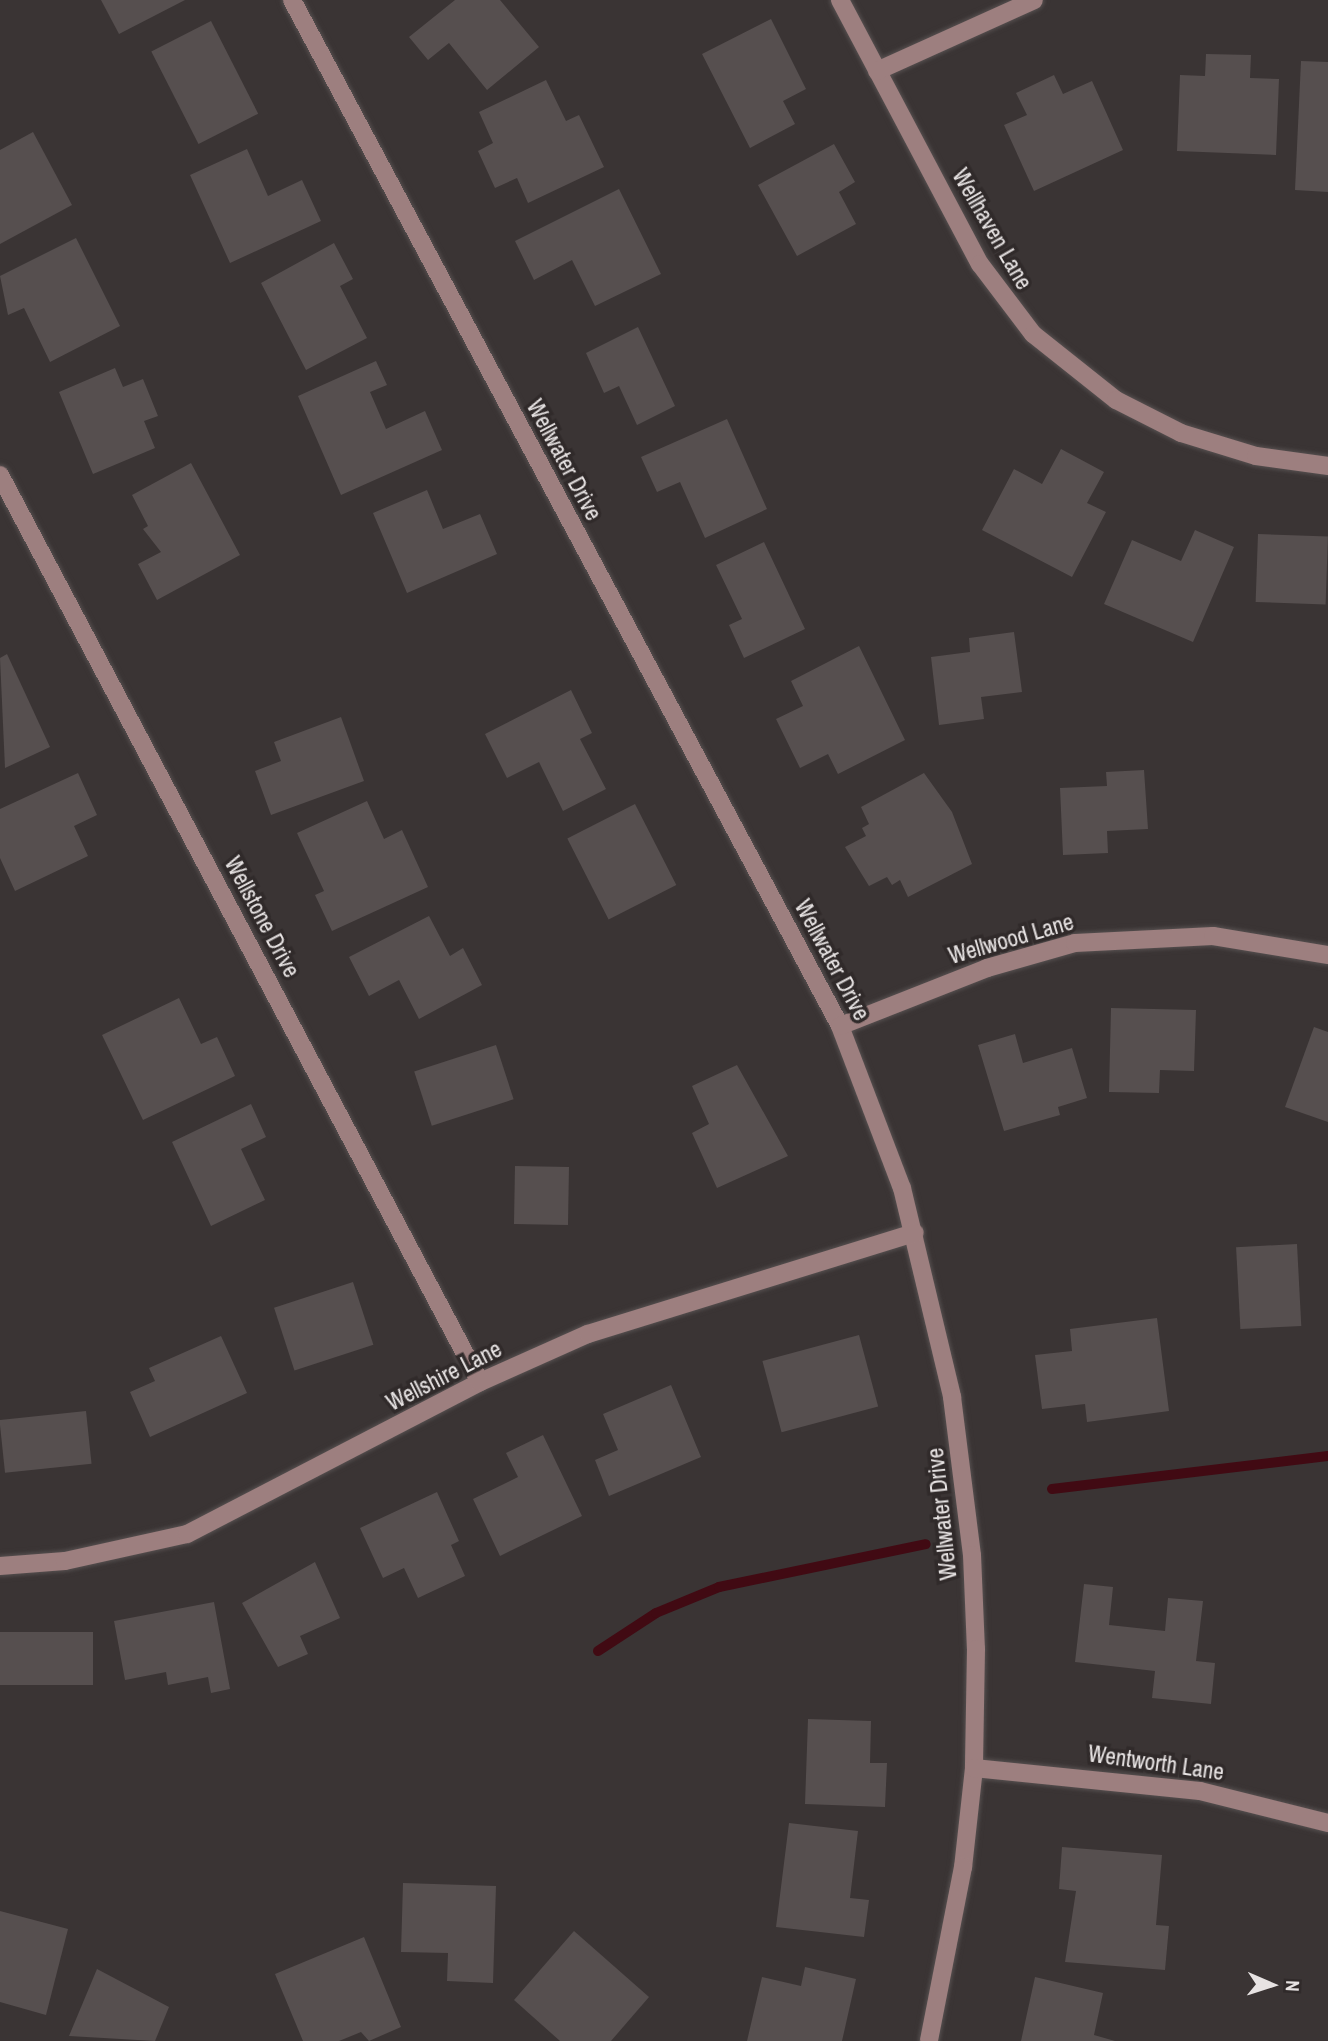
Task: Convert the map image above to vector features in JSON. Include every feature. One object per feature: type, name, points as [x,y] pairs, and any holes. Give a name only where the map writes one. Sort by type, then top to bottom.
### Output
[{"type":"street","name":"Wellwater Drive","points":[[292,0],[841,1026],[915,1233],[940,1327],[963,1465],[976,1649],[974,1768],[952,1941],[929,2041]]},
{"type":"street","name":"Wellhaven Lane","points":[[840,0],[994,288],[1061,361],[1116,400],[1181,433],[1256,456],[1328,466]]},
{"type":"street","points":[[877,71],[1034,0]]},
{"type":"street","name":"Wellstone Drive","points":[[0,475],[481,1382]]},
{"type":"street","name":"Wellwood Lane","points":[[841,1026],[987,968],[1075,943],[1213,936],[1328,956]]},
{"type":"street","name":"Wellshire Lane","points":[[0,1566],[65,1561],[187,1534],[481,1382],[628,1320],[915,1233]]},
{"type":"street","name":"Wentworth Lane","points":[[974,1768],[1200,1791],[1328,1824]]},
{"type":"building","points":[[101,0],[185,0],[119,34]]},
{"type":"building","points":[[455,0],[500,0],[539,47],[487,90],[449,43],[428,60],[409,37]]},
{"type":"building","points":[[771,19],[806,89],[783,101],[795,124],[750,148],[702,54]]},
{"type":"building","points":[[211,21],[258,114],[199,144],[151,51]]},
{"type":"building","points":[[1206,54],[1251,55],[1250,78],[1279,79],[1276,155],[1177,151],[1180,75],[1205,76]]},
{"type":"building","points":[[1301,61],[1328,62],[1328,192],[1295,190]]},
{"type":"building","points":[[1054,75],[1063,94],[1092,81],[1123,150],[1034,191],[1004,125],[1027,115],[1016,93]]},
{"type":"building","points":[[546,80],[566,121],[579,115],[604,167],[528,203],[517,178],[495,188],[478,151],[493,143],[479,112]]},
{"type":"building","points":[[33,132],[72,205],[0,244],[0,150]]},
{"type":"building","points":[[834,144],[855,182],[839,192],[856,224],[797,256],[758,185]]},
{"type":"building","points":[[247,149],[268,196],[302,180],[321,221],[230,263],[190,175]]},
{"type":"building","points":[[619,189],[661,274],[595,306],[572,260],[534,280],[515,241]]},
{"type":"building","points":[[76,238],[120,326],[50,362],[24,308],[8,315],[0,276]]},
{"type":"building","points":[[334,243],[353,279],[340,286],[367,338],[306,370],[261,283]]},
{"type":"building","points":[[638,327],[675,406],[637,425],[619,386],[604,393],[586,353]]},
{"type":"building","points":[[376,361],[387,385],[370,392],[386,429],[425,411],[442,450],[341,495],[298,396]]},
{"type":"building","points":[[115,368],[123,387],[143,379],[158,416],[144,421],[155,448],[93,474],[59,392]]},
{"type":"building","points":[[727,419],[767,509],[705,538],[680,482],[657,492],[641,457]]},
{"type":"building","points":[[1061,449],[1104,472],[1087,503],[1106,512],[1072,577],[982,530],[1014,469],[1042,484]]},
{"type":"building","points":[[191,463],[240,555],[157,600],[138,564],[161,552],[143,529],[148,526],[132,495]]},
{"type":"building","points":[[427,490],[443,529],[480,514],[497,554],[407,593],[373,513]]},
{"type":"building","points":[[1195,530],[1234,547],[1193,642],[1104,604],[1132,540],[1181,561]]},
{"type":"building","points":[[1258,534],[1328,536],[1326,604],[1256,602]]},
{"type":"building","points":[[764,542],[805,629],[744,658],[729,625],[742,619],[716,565]]},
{"type":"building","points":[[1014,632],[1022,692],[981,697],[984,719],[939,725],[931,657],[970,652],[969,638]]},
{"type":"building","points":[[859,646],[905,740],[838,774],[828,754],[800,768],[776,719],[803,706],[791,681]]},
{"type":"building","points":[[7,654],[50,747],[5,768],[0,658]]},
{"type":"building","points":[[571,690],[592,733],[580,739],[606,789],[563,811],[539,762],[507,778],[485,734]]},
{"type":"building","points":[[341,717],[364,781],[271,815],[255,771],[281,761],[274,742]]},
{"type":"building","points":[[1144,770],[1148,829],[1107,831],[1108,853],[1063,855],[1060,788],[1107,786],[1106,772]]},
{"type":"building","points":[[78,773],[97,815],[74,826],[88,856],[15,891],[0,858],[0,809]]},
{"type":"building","points":[[924,773],[952,812],[972,864],[908,897],[900,880],[892,885],[887,877],[869,886],[845,847],[866,836],[862,828],[869,824],[861,807]]},
{"type":"building","points":[[367,801],[384,839],[402,830],[428,887],[332,931],[315,895],[324,891],[297,833]]},
{"type":"building","points":[[635,804],[676,885],[609,920],[567,839]]},
{"type":"building","points":[[429,916],[450,956],[463,948],[482,985],[419,1019],[399,980],[369,996],[349,957]]},
{"type":"building","points":[[179,998],[201,1044],[217,1037],[235,1076],[143,1120],[102,1035]]},
{"type":"building","points":[[1111,1008],[1196,1010],[1194,1071],[1160,1070],[1159,1093],[1109,1092]]},
{"type":"building","points":[[1314,1027],[1328,1032],[1328,1122],[1285,1107]]},
{"type":"building","points":[[1015,1034],[1023,1063],[1072,1048],[1087,1098],[1058,1107],[1060,1115],[1004,1131],[978,1045]]},
{"type":"building","points":[[496,1045],[514,1099],[432,1126],[414,1072]]},
{"type":"building","points":[[737,1065],[788,1156],[717,1188],[692,1133],[709,1124],[692,1086]]},
{"type":"building","points":[[251,1104],[266,1137],[241,1149],[265,1200],[211,1226],[172,1142]]},
{"type":"building","points":[[515,1166],[569,1167],[568,1225],[514,1224]]},
{"type":"building","points":[[1297,1244],[1301,1326],[1240,1329],[1236,1247]]},
{"type":"building","points":[[353,1282],[373,1345],[294,1370],[274,1308]]},
{"type":"building","points":[[1157,1318],[1169,1411],[1087,1422],[1085,1404],[1042,1409],[1035,1355],[1072,1351],[1070,1329]]},
{"type":"building","points":[[859,1335],[878,1406],[782,1432],[762,1361]]},
{"type":"building","points":[[221,1336],[247,1393],[150,1437],[130,1392],[155,1381],[149,1368]]},
{"type":"building","points":[[671,1385],[701,1457],[609,1496],[595,1460],[618,1450],[603,1414]]},
{"type":"building","points":[[86,1411],[92,1464],[5,1473],[0,1420]]},
{"type":"building","points":[[543,1435],[582,1516],[500,1556],[473,1499],[518,1477],[506,1453]]},
{"type":"building","points":[[437,1492],[459,1541],[451,1545],[465,1576],[418,1598],[404,1568],[383,1578],[360,1528]]},
{"type":"building","points":[[315,1562],[340,1618],[300,1636],[308,1654],[278,1667],[242,1603]]},
{"type":"building","points":[[1084,1584],[1113,1587],[1109,1625],[1165,1631],[1168,1598],[1203,1601],[1196,1661],[1215,1663],[1211,1704],[1152,1698],[1155,1671],[1075,1662]]},
{"type":"building","points":[[214,1602],[230,1689],[211,1693],[208,1677],[168,1685],[166,1672],[125,1680],[114,1621]]},
{"type":"building","points":[[0,1632],[93,1632],[93,1685],[0,1685]]},
{"type":"building","points":[[808,1719],[871,1721],[870,1763],[887,1763],[885,1807],[805,1804]]},
{"type":"building","points":[[789,1823],[858,1831],[850,1898],[869,1900],[864,1937],[776,1927]]},
{"type":"building","points":[[1062,1847],[1162,1855],[1156,1925],[1169,1926],[1165,1970],[1065,1962],[1076,1891],[1059,1889]]},
{"type":"building","points":[[403,1883],[496,1886],[493,1983],[447,1981],[448,1953],[401,1952]]},
{"type":"building","points":[[0,1911],[68,1929],[46,2015],[0,2002]]},
{"type":"building","points":[[574,1931],[649,1997],[611,2041],[560,2041],[514,2000]]},
{"type":"building","points":[[364,1937],[401,2027],[369,2041],[361,2032],[339,2041],[303,2041],[275,1974]]},
{"type":"building","points":[[805,1967],[856,1979],[842,2041],[747,2041],[762,1977],[801,1986]]},
{"type":"building","points":[[97,1969],[169,2007],[155,2041],[69,2036]]},
{"type":"building","points":[[1035,1977],[1103,1993],[1094,2035],[1115,2041],[1021,2041]]},
{"type":"waterway","points":[[1052,1489],[1328,1456]]},
{"type":"waterway","points":[[598,1651],[656,1613],[719,1587],[926,1544]]}]
